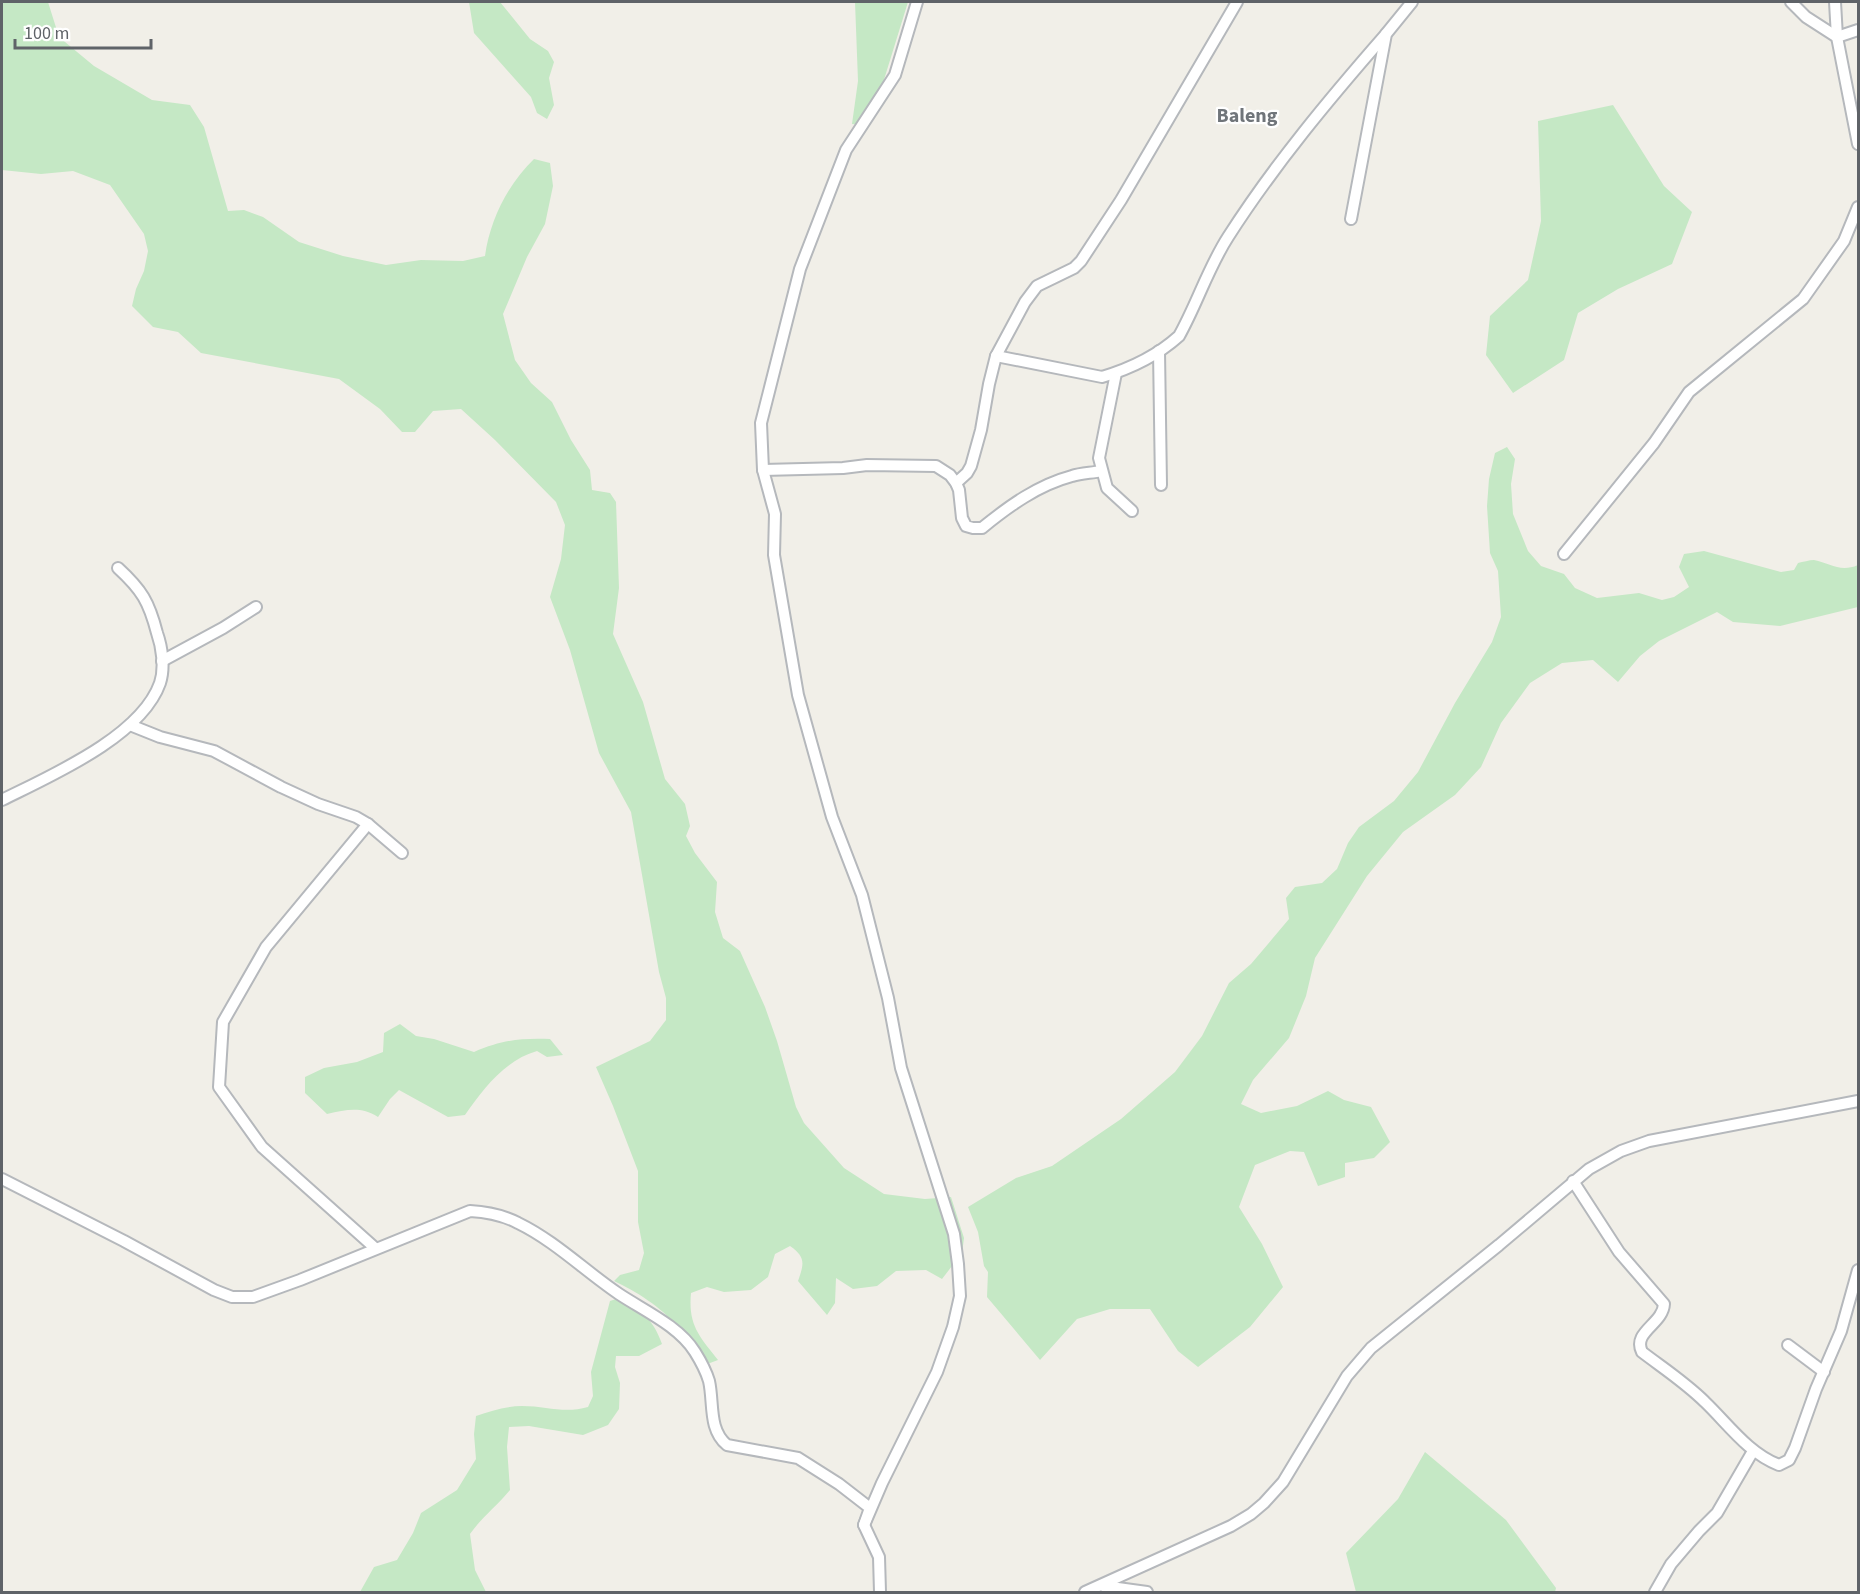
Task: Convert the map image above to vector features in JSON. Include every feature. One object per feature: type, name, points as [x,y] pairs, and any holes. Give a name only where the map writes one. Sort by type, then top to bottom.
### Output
[{"type":"street","points":[[864,1525],[941,1361],[953,1327],[960,1296],[958,1264],[954,1234],[901,1068],[888,998],[862,895],[832,817],[798,695],[774,555],[775,514],[763,470],[761,423],[800,268],[846,150],[895,75],[917,2]]},
{"type":"street","points":[[956,483],[971,466],[996,356],[1024,302],[1037,286],[1074,268],[1081,261],[1122,200],[1237,2]]},
{"type":"street","points":[[996,356],[1102,377],[1116,373],[1169,345],[1179,336],[1227,240],[1256,195],[1412,2]]},
{"type":"street","points":[[1791,2],[1806,17],[1837,38]]},
{"type":"street","points":[[1835,2],[1837,38],[1858,144]]},
{"type":"street","points":[[1837,38],[1858,30]]},
{"type":"street","points":[[1351,219],[1386,34]]},
{"type":"street","points":[[1564,554],[1654,443],[1689,392],[1803,298],[1844,242],[1858,207]]},
{"type":"street","points":[[1159,351],[1161,485]]},
{"type":"street","points":[[1116,373],[1099,458],[1107,488],[1132,511]]},
{"type":"street","points":[[763,470],[843,468],[867,465],[936,466],[950,475],[956,483],[962,518],[966,526],[973,528],[982,528],[1007,507],[1032,492],[1072,476],[1101,471]]},
{"type":"street","points":[[2,800],[92,752],[130,725],[143,712],[161,682],[160,642],[150,606],[134,583],[118,568]]},
{"type":"street","points":[[162,661],[256,607]]},
{"type":"street","points":[[130,725],[160,737],[214,751],[281,788],[344,812],[368,824],[402,853]]},
{"type":"street","points":[[368,824],[266,947],[223,1022],[219,1087],[262,1147],[375,1248]]},
{"type":"street","points":[[1086,1592],[1232,1526],[1251,1514],[1282,1482],[1347,1376],[1371,1348],[1573,1181],[1605,1159],[1649,1141],[1858,1101]]},
{"type":"street","points":[[2,1179],[214,1290],[232,1297],[253,1297],[470,1211],[493,1213],[519,1223],[574,1258],[621,1295],[642,1307],[679,1335],[694,1350],[709,1381],[715,1428],[720,1439],[727,1445],[785,1455],[810,1464],[870,1508],[864,1525],[879,1557],[880,1593]]},
{"type":"street","points":[[1573,1181],[1619,1251],[1664,1304],[1664,1309],[1639,1340],[1638,1346],[1642,1352],[1703,1400],[1753,1451],[1767,1461],[1779,1465],[1789,1460],[1841,1331],[1858,1270]]},
{"type":"street","points":[[1788,1345],[1824,1372]]},
{"type":"street","points":[[1655,1593],[1671,1564],[1717,1513],[1753,1451]]},
{"type":"street","points":[[1102,1586],[1147,1593]]},
{"type":"green space","points":[[2,2],[48,2],[59,37],[94,66],[152,100],[190,105],[204,127],[228,211],[244,210],[263,217],[299,242],[343,256],[386,265],[421,260],[463,261],[485,256],[491,229],[508,191],[534,159],[550,163],[553,186],[545,224],[527,257],[503,314],[515,360],[531,383],[552,402],[571,440],[590,470],[592,490],[610,493],[616,502],[619,588],[613,634],[643,702],[665,779],[685,804],[690,826],[686,836],[695,853],[717,882],[715,912],[723,938],[740,951],[765,1007],[796,1107],[804,1123],[844,1168],[884,1194],[925,1199],[951,1197],[964,1238],[962,1253],[942,1279],[926,1270],[896,1271],[877,1286],[853,1289],[836,1278],[835,1303],[827,1315],[798,1281],[802,1261],[799,1254],[790,1246],[775,1254],[768,1277],[751,1290],[724,1292],[707,1287],[691,1293],[691,1314],[696,1330],[718,1360],[710,1363],[699,1362],[679,1330],[656,1306],[614,1281],[620,1275],[639,1270],[644,1253],[638,1222],[638,1171],[596,1067],[650,1041],[666,1020],[666,998],[659,972],[631,812],[599,753],[570,650],[550,597],[561,559],[565,525],[556,502],[461,409],[433,411],[415,432],[402,432],[380,409],[339,379],[201,353],[178,332],[153,327],[132,306],[148,251],[144,234],[110,185],[73,171],[41,174],[2,170]]},
{"type":"green space","points":[[469,2],[500,2],[530,39],[548,51],[554,62],[549,78],[554,105],[547,119],[537,113],[531,97],[474,33]]},
{"type":"green space","points":[[855,2],[908,2],[878,99],[862,125],[852,124],[858,81]]},
{"type":"green space","points":[[1613,105],[1664,186],[1692,212],[1672,264],[1618,289],[1578,313],[1564,360],[1513,393],[1486,355],[1490,316],[1528,280],[1541,221],[1538,121]]},
{"type":"green space","points":[[1507,447],[1515,459],[1511,484],[1513,514],[1528,551],[1541,566],[1564,574],[1575,588],[1597,598],[1639,593],[1662,600],[1674,597],[1689,587],[1679,567],[1684,554],[1704,551],[1781,572],[1794,570],[1798,563],[1812,560],[1840,568],[1858,565],[1858,607],[1780,626],[1733,622],[1717,612],[1659,641],[1640,656],[1618,682],[1593,660],[1562,663],[1530,683],[1501,723],[1481,767],[1455,795],[1403,832],[1367,876],[1315,958],[1306,996],[1289,1038],[1253,1080],[1241,1104],[1261,1113],[1297,1106],[1328,1091],[1344,1100],[1371,1107],[1390,1142],[1374,1158],[1345,1163],[1345,1177],[1318,1186],[1304,1152],[1290,1151],[1255,1165],[1239,1207],[1262,1244],[1283,1287],[1250,1327],[1198,1367],[1178,1351],[1150,1309],[1110,1309],[1077,1319],[1040,1360],[987,1297],[988,1272],[984,1266],[978,1232],[968,1207],[1016,1178],[1052,1166],[1121,1119],[1175,1072],[1202,1036],[1229,983],[1251,964],[1289,919],[1286,898],[1295,887],[1322,883],[1337,869],[1348,843],[1359,827],[1394,801],[1418,772],[1455,703],[1492,642],[1501,617],[1498,571],[1490,553],[1487,506],[1489,479],[1495,453]]},
{"type":"green space","points":[[400,1024],[416,1036],[434,1039],[474,1052],[511,1041],[550,1039],[563,1055],[547,1057],[537,1051],[515,1061],[487,1086],[465,1115],[448,1117],[399,1090],[378,1117],[359,1110],[327,1114],[305,1093],[305,1077],[324,1068],[357,1062],[383,1052],[384,1033]]},
{"type":"green space","points":[[619,1298],[650,1321],[662,1344],[639,1356],[616,1356],[615,1367],[620,1383],[619,1409],[608,1425],[583,1435],[529,1426],[509,1427],[507,1447],[510,1490],[470,1534],[475,1570],[486,1592],[360,1592],[374,1567],[397,1560],[413,1533],[421,1513],[457,1490],[476,1459],[474,1434],[476,1416],[516,1406],[563,1410],[588,1407],[593,1396],[591,1372],[610,1301]]},
{"type":"green space","points":[[1425,1452],[1506,1520],[1556,1588],[1555,1592],[1356,1592],[1346,1553],[1398,1499]]},
{"type":"district","name":"Baleng","points":[[1247,116]]}]
